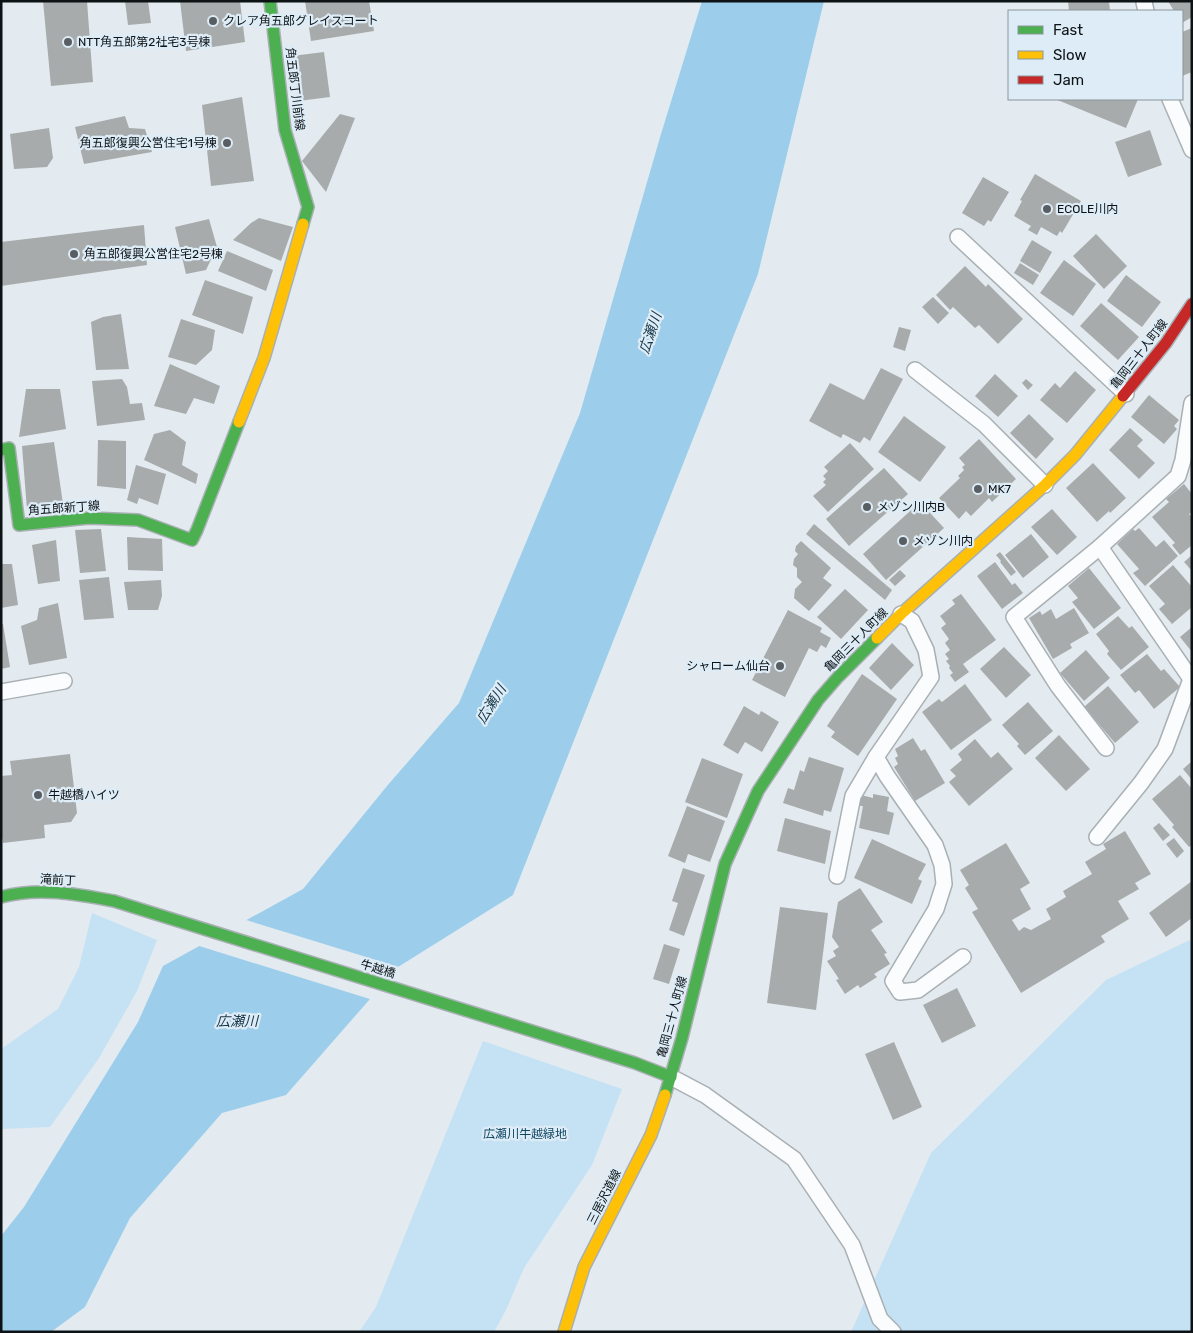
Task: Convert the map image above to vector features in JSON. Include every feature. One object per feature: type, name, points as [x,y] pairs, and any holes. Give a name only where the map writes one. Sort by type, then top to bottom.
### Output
[{"type":"street","name":"角五郎丁川前線","points":[[192,540],[198,530],[264,358],[308,208],[286,130],[270,1]]},
{"type":"street","name":"亀岡三十人町線","points":[[671,1077],[725,864],[758,791],[800,726],[818,700],[838,677],[901,614],[1046,485],[1075,455],[1166,343],[1186,326],[1192,304]]},
{"type":"street","name":"角五郎新丁線","points":[[1,450],[9,448],[19,525],[90,518],[138,520],[192,540]]},
{"type":"street","name":"滝前丁","points":[[1,897],[32,892],[70,893],[114,901]]},
{"type":"street","name":"牛越橋","points":[[114,901],[635,1063],[671,1077]]},
{"type":"street","name":"三居沢道線","points":[[564,1332],[584,1267],[651,1135],[671,1077]]},
{"type":"lane","points":[[1170,100],[1192,150]]},
{"type":"lane","points":[[958,237],[1126,394]]},
{"type":"lane","points":[[915,370],[984,424],[1046,485]]},
{"type":"lane","points":[[1106,748],[1058,686],[1014,617],[1100,547],[1178,476],[1187,464],[1192,403]]},
{"type":"lane","points":[[1097,837],[1141,783],[1165,749],[1191,679],[1100,547]]},
{"type":"lane","points":[[837,876],[853,796],[876,757],[931,677],[926,650],[912,621],[901,614]]},
{"type":"lane","points":[[1,692],[64,680]]},
{"type":"lane","points":[[876,757],[934,845],[942,864],[944,884],[936,909],[893,981],[900,992],[918,990],[963,957]]},
{"type":"lane","points":[[671,1077],[704,1095],[794,1159],[852,1245],[880,1319],[892,1332]]},
{"type":"green space","points":[[92,913],[157,940],[137,991],[99,1058],[50,1127],[1,1129],[1,1049],[58,1009],[79,967]]},
{"type":"green space","points":[[1192,939],[1192,1332],[851,1332],[931,1153],[1106,980]]},
{"type":"green space","name":"広瀬川牛越緑地","points":[[483,1041],[622,1089],[592,1165],[524,1268],[506,1310],[494,1332],[359,1332],[376,1307]]},
{"type":"water","name":"広瀬川","points":[[702,1],[824,1],[758,274],[513,895],[398,967],[286,1095],[222,1113],[130,1218],[85,1307],[51,1332],[1,1332],[1,1236],[24,1207],[138,1022],[163,966],[303,889],[387,786],[459,703],[580,413],[661,134]]},
{"type":"pier","points":[[243,919],[402,968],[373,1000],[196,945]]},
{"type":"building","name":"NTT角五郎第2社宅3号棟","points":[[43,1],[87,1],[93,82],[51,86]]},
{"type":"building","points":[[125,1],[148,1],[151,23],[128,25]]},
{"type":"building","name":"クレア角五郎グレイスコート","points":[[180,1],[240,1],[245,42],[186,51]]},
{"type":"building","points":[[305,1],[369,1],[374,31],[311,41]]},
{"type":"building","points":[[1068,1],[1109,1],[1110,10],[1069,10]]},
{"type":"building","points":[[1168,1],[1192,1],[1192,17],[1183,22],[1183,10],[1173,10]]},
{"type":"building","points":[[1192,28],[1192,72],[1183,76],[1183,32]]},
{"type":"building","points":[[324,52],[330,97],[299,101],[292,56]]},
{"type":"building","name":"角五郎復興公営住宅1号棟","points":[[242,97],[254,181],[211,186],[202,105]]},
{"type":"building","points":[[1057,100],[1138,100],[1126,128]]},
{"type":"building","points":[[340,114],[355,118],[326,192],[302,161]]},
{"type":"building","points":[[125,116],[129,128],[145,129],[152,152],[84,164],[75,127]]},
{"type":"building","points":[[49,128],[53,158],[47,167],[14,169],[10,134]]},
{"type":"building","points":[[1150,130],[1162,165],[1128,177],[1115,142]]},
{"type":"building","name":"ECOLE川内","points":[[1035,174],[1081,201],[1062,233],[1060,231],[1057,236],[1041,227],[1037,235],[1028,230],[1031,226],[1014,216],[1022,201],[1020,200]]},
{"type":"building","points":[[983,177],[1009,192],[991,222],[988,220],[984,226],[962,213]]},
{"type":"building","points":[[259,218],[293,227],[281,261],[233,240]]},
{"type":"building","points":[[209,219],[217,247],[206,270],[186,274],[175,227]]},
{"type":"building","name":"角五郎復興公営住宅2号棟","points":[[144,225],[147,265],[1,286],[1,242]]},
{"type":"building","points":[[1096,234],[1127,266],[1104,289],[1073,256]]},
{"type":"building","points":[[1032,240],[1052,252],[1040,273],[1020,261]]},
{"type":"building","points":[[227,251],[273,270],[266,291],[218,271]]},
{"type":"building","points":[[1064,260],[1096,284],[1073,316],[1040,293]]},
{"type":"building","points":[[1020,263],[1039,275],[1033,285],[1014,273]]},
{"type":"building","points":[[965,266],[986,287],[988,284],[1023,319],[998,344],[979,325],[975,328],[953,307],[950,310],[936,295]]},
{"type":"building","points":[[1126,275],[1161,302],[1142,327],[1107,301]]},
{"type":"building","points":[[205,280],[253,297],[243,334],[192,315]]},
{"type":"building","points":[[933,297],[949,313],[938,324],[922,307]]},
{"type":"building","points":[[1101,303],[1139,337],[1118,360],[1080,326]]},
{"type":"building","points":[[121,314],[129,369],[96,370],[91,322],[103,317]]},
{"type":"building","points":[[181,319],[215,330],[212,350],[196,365],[168,357]]},
{"type":"building","points":[[899,327],[911,330],[905,351],[893,347]]},
{"type":"building","points":[[170,364],[220,386],[214,404],[194,398],[186,414],[154,406]]},
{"type":"building","points":[[881,368],[903,379],[870,441],[864,437],[860,443],[843,434],[841,438],[809,421],[830,383],[864,400]]},
{"type":"building","points":[[1075,371],[1096,390],[1067,423],[1040,400],[1055,383],[1060,388]]},
{"type":"building","points":[[995,374],[1018,396],[998,417],[975,396]]},
{"type":"building","points":[[122,379],[127,387],[130,404],[142,403],[145,420],[97,426],[92,381]]},
{"type":"building","points":[[1026,379],[1033,385],[1028,390],[1022,383]]},
{"type":"building","points":[[26,389],[60,389],[66,429],[19,437]]},
{"type":"building","points":[[1149,395],[1179,420],[1174,426],[1177,429],[1164,444],[1131,417]]},
{"type":"building","points":[[1029,414],[1054,439],[1036,459],[1010,433]]},
{"type":"building","points":[[904,416],[946,447],[920,482],[878,452]]},
{"type":"building","points":[[1130,428],[1143,440],[1137,446],[1155,463],[1139,479],[1109,450]]},
{"type":"building","points":[[170,430],[186,442],[182,465],[198,474],[196,484],[144,460],[154,434]]},
{"type":"building","name":"MK7","points":[[979,439],[1016,479],[992,502],[989,498],[971,516],[966,511],[959,519],[939,498],[960,478],[958,476],[964,470],[962,467],[965,465],[959,458]]},
{"type":"building","points":[[98,440],[126,441],[126,489],[97,486]]},
{"type":"building","points":[[54,442],[63,504],[27,510],[22,446]]},
{"type":"building","points":[[850,443],[874,469],[828,512],[813,496],[826,485],[823,482],[826,479],[823,476],[828,471],[824,467]]},
{"type":"building","points":[[1093,463],[1126,498],[1097,522],[1066,488]]},
{"type":"building","points":[[136,465],[166,474],[158,505],[139,498],[137,504],[127,500]]},
{"type":"building","name":"メゾン川内B","points":[[884,468],[908,494],[849,546],[826,519]]},
{"type":"building","points":[[1184,484],[1192,494],[1192,512],[1189,514],[1192,517],[1192,545],[1180,555],[1172,545],[1175,543],[1152,517],[1169,502],[1166,499]]},
{"type":"building","name":"メゾン川内","points":[[920,502],[944,528],[886,580],[863,554]]},
{"type":"building","points":[[1052,509],[1077,537],[1057,555],[1031,527]]},
{"type":"building","points":[[814,524],[892,590],[885,600],[806,534]]},
{"type":"building","points":[[1139,528],[1156,547],[1164,540],[1178,556],[1145,586],[1133,573],[1139,569],[1117,544],[1133,529],[1135,531]]},
{"type":"building","points":[[101,529],[106,571],[80,573],[75,530]]},
{"type":"building","points":[[1031,534],[1049,557],[1023,578],[1005,555]]},
{"type":"building","points":[[127,537],[162,539],[163,571],[128,570]]},
{"type":"building","points":[[56,540],[60,581],[38,584],[32,545]]},
{"type":"building","points":[[801,541],[831,568],[823,578],[832,585],[809,611],[794,598],[795,589],[802,582],[797,577],[797,568],[793,565],[794,559],[798,554],[795,551],[796,546]]},
{"type":"building","points":[[1000,552],[1016,572],[1011,576],[996,555]]},
{"type":"building","points":[[1192,555],[1192,571],[1184,562]]},
{"type":"building","points":[[995,562],[1012,585],[1015,583],[1023,593],[1002,609],[977,576]]},
{"type":"building","points":[[1,564],[12,564],[18,605],[1,608]]},
{"type":"building","points":[[1173,565],[1192,587],[1192,607],[1172,624],[1159,609],[1165,604],[1149,586]]},
{"type":"building","points":[[1089,568],[1121,608],[1094,629],[1072,602],[1078,598],[1068,586]]},
{"type":"building","points":[[900,570],[906,576],[895,586],[889,580]]},
{"type":"building","points":[[109,577],[114,618],[84,620],[79,580]]},
{"type":"building","points":[[161,580],[162,596],[158,610],[128,610],[124,582]]},
{"type":"building","points":[[845,589],[868,610],[841,639],[817,617]]},
{"type":"building","points":[[961,594],[996,640],[963,664],[969,672],[955,682],[950,675],[953,673],[946,661],[949,659],[945,654],[950,650],[945,643],[949,639],[941,628],[946,624],[940,616],[955,604],[952,600]]},
{"type":"building","points":[[58,603],[67,658],[29,665],[21,626],[37,620],[39,608]]},
{"type":"building","points":[[1074,608],[1089,633],[1070,644],[1072,648],[1053,659],[1029,618],[1040,611],[1042,615],[1051,609],[1056,619]]},
{"type":"building","name":"シャローム仙台","points":[[788,610],[822,628],[820,632],[831,638],[826,648],[821,645],[817,652],[809,648],[785,697],[752,680]]},
{"type":"building","points":[[1118,616],[1129,628],[1132,626],[1149,647],[1121,670],[1107,654],[1109,651],[1096,634]]},
{"type":"building","points":[[1,624],[3,624],[10,667],[1,669]]},
{"type":"building","points":[[1192,627],[1192,652],[1180,637]]},
{"type":"building","points":[[892,643],[914,665],[891,690],[869,668]]},
{"type":"building","points":[[1004,647],[1031,675],[1006,698],[980,669]]},
{"type":"building","points":[[1086,650],[1110,678],[1084,701],[1060,673]]},
{"type":"building","points":[[1147,654],[1161,671],[1164,669],[1180,687],[1154,709],[1139,690],[1135,693],[1120,675]]},
{"type":"building","points":[[862,674],[897,699],[858,756],[831,737],[835,732],[827,726]]},
{"type":"building","points":[[965,684],[992,720],[951,750],[922,712],[939,699],[942,702]]},
{"type":"building","points":[[1108,686],[1139,722],[1115,743],[1084,707]]},
{"type":"building","points":[[1028,702],[1053,731],[1025,755],[1017,746],[1019,744],[1002,725]]},
{"type":"building","points":[[744,706],[759,715],[761,711],[779,722],[762,752],[745,742],[738,754],[723,745]]},
{"type":"building","points":[[1059,735],[1090,769],[1066,791],[1035,758]]},
{"type":"building","points":[[913,738],[921,751],[925,749],[945,783],[915,801],[894,767],[898,764],[895,758],[898,756],[895,749]]},
{"type":"building","points":[[975,739],[991,758],[998,752],[1013,769],[969,806],[949,782],[956,776],[950,770],[962,760],[958,754]]},
{"type":"building","name":"牛越橋ハイツ","points":[[70,754],[77,813],[71,822],[44,825],[45,838],[3,843],[1,831],[1,776],[12,775],[10,761]]},
{"type":"building","points":[[809,757],[844,768],[831,812],[824,810],[823,816],[783,803],[788,788],[794,790],[800,770],[804,772]]},
{"type":"building","points":[[702,758],[743,774],[727,818],[685,802]]},
{"type":"building","points":[[1192,761],[1192,780],[1183,769]]},
{"type":"building","points":[[1180,775],[1192,789],[1192,845],[1189,847],[1172,827],[1174,825],[1152,799]]},
{"type":"building","points":[[873,794],[889,797],[887,811],[894,813],[889,835],[859,828],[863,806],[859,806],[861,795],[873,798]]},
{"type":"building","points":[[687,806],[725,821],[710,862],[688,854],[685,863],[668,856]]},
{"type":"building","points":[[785,818],[831,831],[825,864],[777,851]]},
{"type":"building","points":[[1159,823],[1170,835],[1163,841],[1153,828]]},
{"type":"building","points":[[1125,831],[1151,874],[1135,883],[1139,889],[1118,901],[1129,919],[1101,936],[1105,942],[1021,993],[972,912],[978,909],[965,888],[969,885],[960,870],[1006,843],[1030,883],[1020,889],[1031,909],[1012,920],[1019,931],[1024,927],[1031,930],[1051,919],[1046,909],[1066,897],[1063,891],[1092,874],[1085,862],[1106,849],[1103,844]]},
{"type":"building","points":[[1174,838],[1184,851],[1177,858],[1166,844]]},
{"type":"building","points":[[872,839],[926,864],[918,879],[922,881],[912,904],[854,878]]},
{"type":"building","points":[[683,868],[705,875],[684,936],[669,930],[678,903],[672,901]]},
{"type":"building","points":[[1192,881],[1192,918],[1166,937],[1149,913]]},
{"type":"building","points":[[860,888],[883,922],[871,930],[887,953],[884,954],[890,964],[874,974],[877,977],[860,988],[858,985],[845,994],[836,980],[839,979],[827,961],[836,956],[833,951],[839,947],[832,937],[838,902]]},
{"type":"building","points":[[780,907],[828,913],[816,1010],[767,1003]]},
{"type":"building","points":[[664,944],[680,949],[669,984],[653,979]]},
{"type":"building","points":[[957,988],[976,1026],[942,1043],[923,1005]]},
{"type":"building","points":[[894,1042],[922,1107],[893,1120],[865,1054]]},
{"type":"traffic: fast","points":[[270,1],[285,130],[308,207],[303,224]]},
{"type":"traffic: fast","points":[[1,450],[9,448],[19,525],[89,518],[138,520],[192,540],[239,422]]},
{"type":"traffic: fast","points":[[665,1095],[682,1038],[725,864],[758,791],[818,700],[877,638]]},
{"type":"traffic: fast","points":[[1,897],[29,892],[43,892],[72,894],[114,901],[635,1063],[671,1077]]},
{"type":"traffic: slow","points":[[239,422],[264,358],[303,224]]},
{"type":"traffic: slow","points":[[877,638],[901,614],[1045,485],[1075,455],[1123,396]]},
{"type":"traffic: slow","points":[[564,1332],[584,1267],[651,1135],[665,1095]]},
{"type":"traffic: jam","points":[[1123,396],[1166,343],[1192,304]]},
{"type":"place","name":"クレア角五郎グレイスコート","points":[[213,21]]},
{"type":"place","name":"NTT角五郎第2社宅3号棟","points":[[68,42]]},
{"type":"place","name":"角五郎復興公営住宅1号棟","points":[[227,143]]},
{"type":"place","name":"ECOLE川内","points":[[1047,209]]},
{"type":"place","name":"角五郎復興公営住宅2号棟","points":[[74,254]]},
{"type":"place","name":"MK7","points":[[978,489]]},
{"type":"place","name":"メゾン川内B","points":[[867,507]]},
{"type":"place","name":"メゾン川内","points":[[903,541]]},
{"type":"place","name":"シャローム仙台","points":[[780,666]]},
{"type":"place","name":"牛越橋ハイツ","points":[[38,795]]}]
